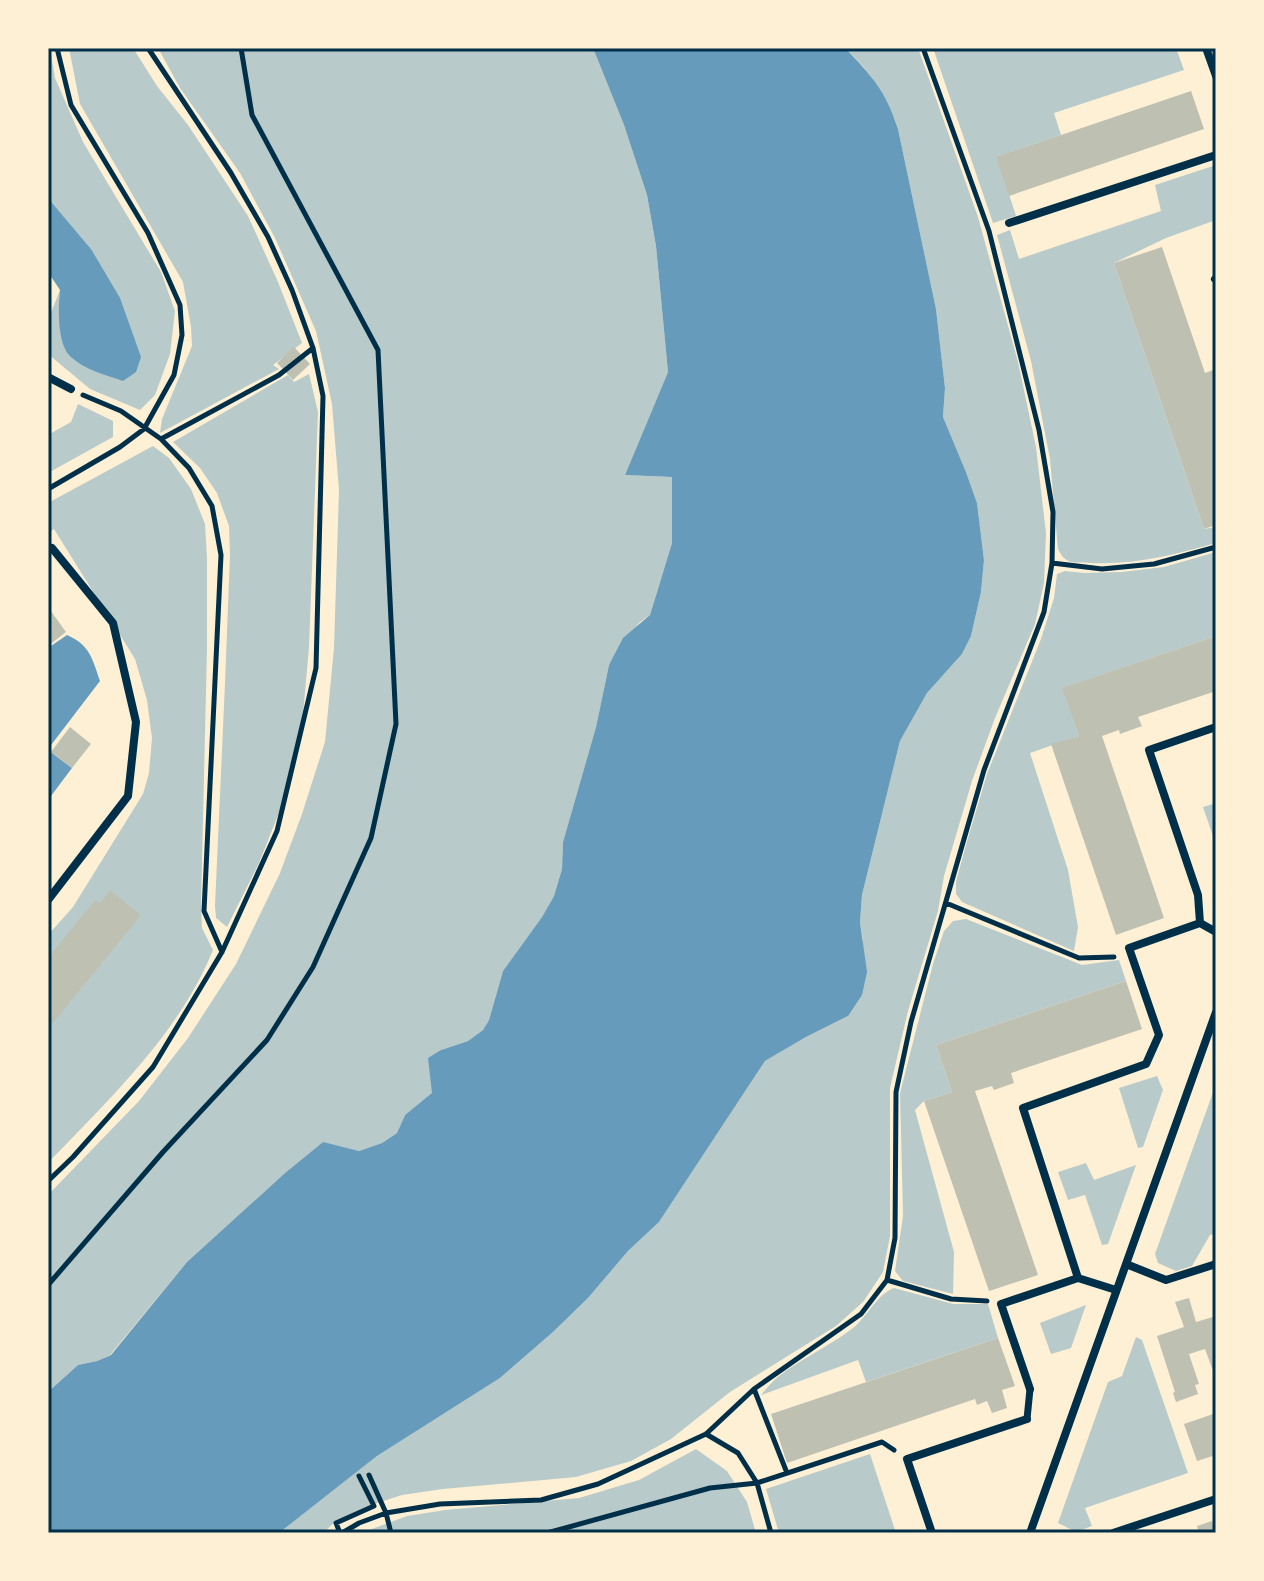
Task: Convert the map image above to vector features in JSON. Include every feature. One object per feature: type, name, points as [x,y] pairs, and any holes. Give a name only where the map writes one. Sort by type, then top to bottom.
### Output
[{"type":"street","points":[[1206,48],[1216,76]]},
{"type":"street","points":[[1009,223],[1216,155]]},
{"type":"street","points":[[48,377],[71,389]]},
{"type":"street","points":[[48,551],[52,548],[113,623],[136,722],[128,796],[48,900]]},
{"type":"street","points":[[1200,923],[1198,895],[1149,750],[1216,727]]},
{"type":"street","points":[[1078,1278],[1023,1108],[1146,1064],[1159,1035],[1129,948],[1200,923],[1216,932]]},
{"type":"street","points":[[1030,1533],[1216,1012]]},
{"type":"street","points":[[1126,1264],[1166,1280],[1216,1264]]},
{"type":"street","points":[[932,1533],[907,1459],[1027,1419],[1030,1389],[1001,1304],[1078,1278],[1116,1290]]},
{"type":"street","points":[[1113,1533],[1216,1499]]},
{"type":"path","points":[[48,489],[120,447],[144,429],[174,375],[182,335],[180,305],[148,233],[71,105],[57,48]]},
{"type":"path","points":[[48,1181],[153,1067],[222,952],[277,831],[316,668],[323,396],[313,348],[268,237],[231,173],[148,48]]},
{"type":"path","points":[[48,1285],[163,1152],[267,1040],[313,967],[371,838],[396,724],[378,350],[252,115],[241,48]]},
{"type":"path","points":[[359,1476],[374,1506],[336,1523],[341,1533],[386,1513],[440,1504],[541,1500],[598,1484],[706,1434],[754,1389],[861,1314],[887,1280],[895,1238],[896,1092],[911,1022],[984,770],[1044,612],[1052,563],[1053,512],[1035,415],[989,231],[923,48]]},
{"type":"path","points":[[161,439],[279,375],[313,348]]},
{"type":"path","points":[[71,389],[121,411],[161,439],[189,468],[212,506],[221,555],[204,911],[222,952]]},
{"type":"path","points":[[1052,563],[1102,569],[1154,564],[1216,547]]},
{"type":"path","points":[[946,903],[1079,958],[1115,956],[1129,948]]},
{"type":"path","points":[[887,1280],[951,1299],[1001,1304]]},
{"type":"path","points":[[754,1389],[787,1473]]},
{"type":"path","points":[[706,1434],[738,1453],[757,1483],[771,1533]]},
{"type":"path","points":[[547,1533],[710,1488],[757,1483],[882,1442],[907,1459]]},
{"type":"path","points":[[369,1475],[386,1513],[391,1533]]},
{"type":"shaded area","points":[[48,48],[55,78],[83,142],[161,272],[175,311],[170,354],[155,395],[140,410],[90,389],[48,354],[48,320],[60,290],[60,323],[69,356],[91,249],[48,198]]},
{"type":"shaded area","points":[[69,48],[133,48],[248,216],[302,343],[273,365],[279,369],[160,433],[162,419],[192,346],[183,282],[80,104]]},
{"type":"shaded area","points":[[158,48],[593,48],[624,125],[647,195],[656,246],[668,372],[625,475],[672,477],[672,543],[650,615],[639,623],[609,665],[596,727],[563,842],[562,869],[554,896],[503,971],[489,1020],[483,1030],[468,1041],[441,1050],[432,1094],[405,1115],[397,1133],[382,1143],[359,1151],[322,1143],[187,1262],[110,1355],[78,1365],[48,1392],[48,1195],[139,1101],[188,1038],[236,964],[280,873],[325,742],[334,648],[339,490],[332,404],[316,331],[275,238],[240,173],[180,88]]},
{"type":"shaded area","points":[[845,48],[918,48],[978,217],[1018,362],[1036,447],[1046,533],[1044,583],[1035,624],[972,781],[944,876],[938,911],[908,1011],[890,1088],[890,1236],[883,1272],[863,1302],[836,1326],[730,1392],[671,1439],[631,1461],[576,1477],[402,1495],[336,1521],[323,1533],[279,1533],[377,1456],[500,1378],[553,1332],[659,1222],[765,1061],[848,1016],[863,940],[860,922],[862,895],[900,741],[927,693],[962,654],[971,636],[981,592],[984,560],[977,503],[943,417],[945,388],[936,309],[898,129],[877,85]]},
{"type":"shaded area","points":[[933,48],[1176,48],[1184,70],[1054,113],[1061,135],[997,157],[1016,216],[993,223]]},
{"type":"shaded area","points":[[1213,166],[1216,168],[1216,220],[1166,238],[1114,263],[1204,529],[1216,527],[1216,543],[1138,561],[1071,562],[1058,549],[1050,459],[1031,361],[997,235],[1010,230],[1019,259],[1161,211],[1155,185]]},
{"type":"shaded area","points":[[309,374],[318,412],[309,647],[301,737],[288,790],[259,863],[227,927],[216,918],[215,906],[229,526],[217,493],[200,468],[173,442],[288,375],[294,382]]},
{"type":"shaded area","points":[[78,404],[113,421],[113,437],[48,473],[48,435],[71,422]]},
{"type":"shaded area","points":[[153,446],[169,458],[191,489],[205,524],[207,648],[201,904],[202,928],[213,950],[199,981],[162,1037],[118,1090],[48,1163],[48,935],[73,907],[143,794],[149,773],[152,738],[147,700],[135,659],[54,529],[48,533],[48,503]]},
{"type":"shaded area","points":[[1216,552],[1216,636],[1063,688],[1079,736],[1030,753],[1068,870],[1078,927],[1074,951],[962,902],[956,894],[956,882],[966,845],[987,774],[1041,639],[1054,598],[1057,574],[1065,571],[1122,572],[1164,567]]},
{"type":"shaded area","points":[[1216,803],[1216,845],[1203,807]]},
{"type":"shaded area","points":[[966,919],[1082,965],[1119,960],[1126,981],[936,1045],[952,1092],[924,1101],[915,1110],[954,1252],[953,1294],[903,1281],[895,1271],[903,1216],[900,1093],[944,931],[953,921]]},
{"type":"shaded area","points":[[1157,1076],[1163,1090],[1143,1147],[1138,1148],[1119,1088]]},
{"type":"shaded area","points":[[1216,1084],[1216,1233],[1210,1235],[1192,1266],[1176,1271],[1158,1263],[1155,1254]]},
{"type":"shaded area","points":[[1086,1163],[1094,1180],[1136,1165],[1108,1244],[1102,1245],[1085,1195],[1068,1200],[1058,1172]]},
{"type":"shaded area","points":[[894,1288],[953,1304],[988,1304],[998,1338],[866,1382],[858,1360],[761,1395],[776,1378],[853,1328],[883,1295]]},
{"type":"shaded area","points":[[1086,1305],[1071,1348],[1051,1354],[1040,1323]]},
{"type":"shaded area","points":[[1136,1337],[1142,1340],[1188,1473],[1085,1508],[1092,1526],[1076,1532],[1058,1523],[1108,1382],[1122,1376]]},
{"type":"shaded area","points":[[696,1449],[727,1471],[747,1502],[756,1533],[361,1533],[407,1516],[579,1498],[639,1480]]},
{"type":"shaded area","points":[[870,1454],[896,1533],[779,1533],[766,1489]]},
{"type":"water","points":[[593,48],[845,48],[877,85],[898,129],[936,309],[945,388],[943,417],[977,503],[984,560],[981,592],[971,636],[962,654],[927,693],[900,741],[862,895],[860,922],[867,972],[862,995],[848,1016],[765,1061],[659,1222],[553,1332],[500,1378],[377,1456],[279,1533],[48,1533],[48,1392],[78,1365],[111,1355],[187,1262],[323,1142],[359,1151],[382,1143],[397,1133],[405,1115],[432,1093],[428,1058],[468,1041],[483,1030],[489,1020],[503,971],[554,896],[562,869],[563,842],[596,727],[609,665],[623,638],[650,615],[672,543],[672,477],[625,475],[668,372],[656,246],[647,195],[624,125]]},
{"type":"water","points":[[48,198],[91,249],[120,298],[141,357],[136,372],[123,381],[83,365],[71,357],[63,344],[59,316],[60,290],[48,272]]},
{"type":"water","points":[[67,635],[85,648],[100,681],[48,749],[48,648]]},
{"type":"water","points":[[48,750],[72,768],[48,800]]},
{"type":"building","points":[[1191,91],[1204,129],[1009,196],[996,157]]},
{"type":"building","points":[[1162,247],[1205,373],[1216,369],[1216,525],[1204,529],[1114,263]]},
{"type":"building","points":[[294,347],[310,364],[293,380],[277,363]]},
{"type":"building","points":[[48,607],[66,632],[48,646]]},
{"type":"building","points":[[1216,636],[1216,691],[1138,717],[1142,726],[1120,734],[1119,730],[1102,736],[1164,918],[1116,935],[1051,744],[1079,736],[1062,688]]},
{"type":"building","points":[[70,727],[91,744],[72,768],[51,752]]},
{"type":"building","points":[[110,890],[141,915],[48,1029],[48,958],[95,900],[100,903]]},
{"type":"building","points":[[1126,981],[1142,1029],[1011,1073],[1014,1083],[994,1090],[992,1086],[975,1091],[1038,1275],[989,1291],[924,1101],[952,1092],[936,1045]]},
{"type":"building","points":[[1189,1298],[1196,1322],[1216,1316],[1216,1379],[1205,1349],[1189,1354],[1199,1384],[1195,1385],[1198,1394],[1176,1402],[1157,1336],[1184,1327],[1175,1302]]},
{"type":"building","points":[[998,1338],[1015,1386],[1002,1390],[1007,1408],[992,1413],[987,1401],[977,1405],[975,1399],[787,1463],[771,1414]]},
{"type":"building","points":[[1216,1413],[1216,1455],[1197,1461],[1184,1424]]},
{"type":"building","points":[[1212,1521],[1216,1533],[1199,1533],[1197,1526]]}]
